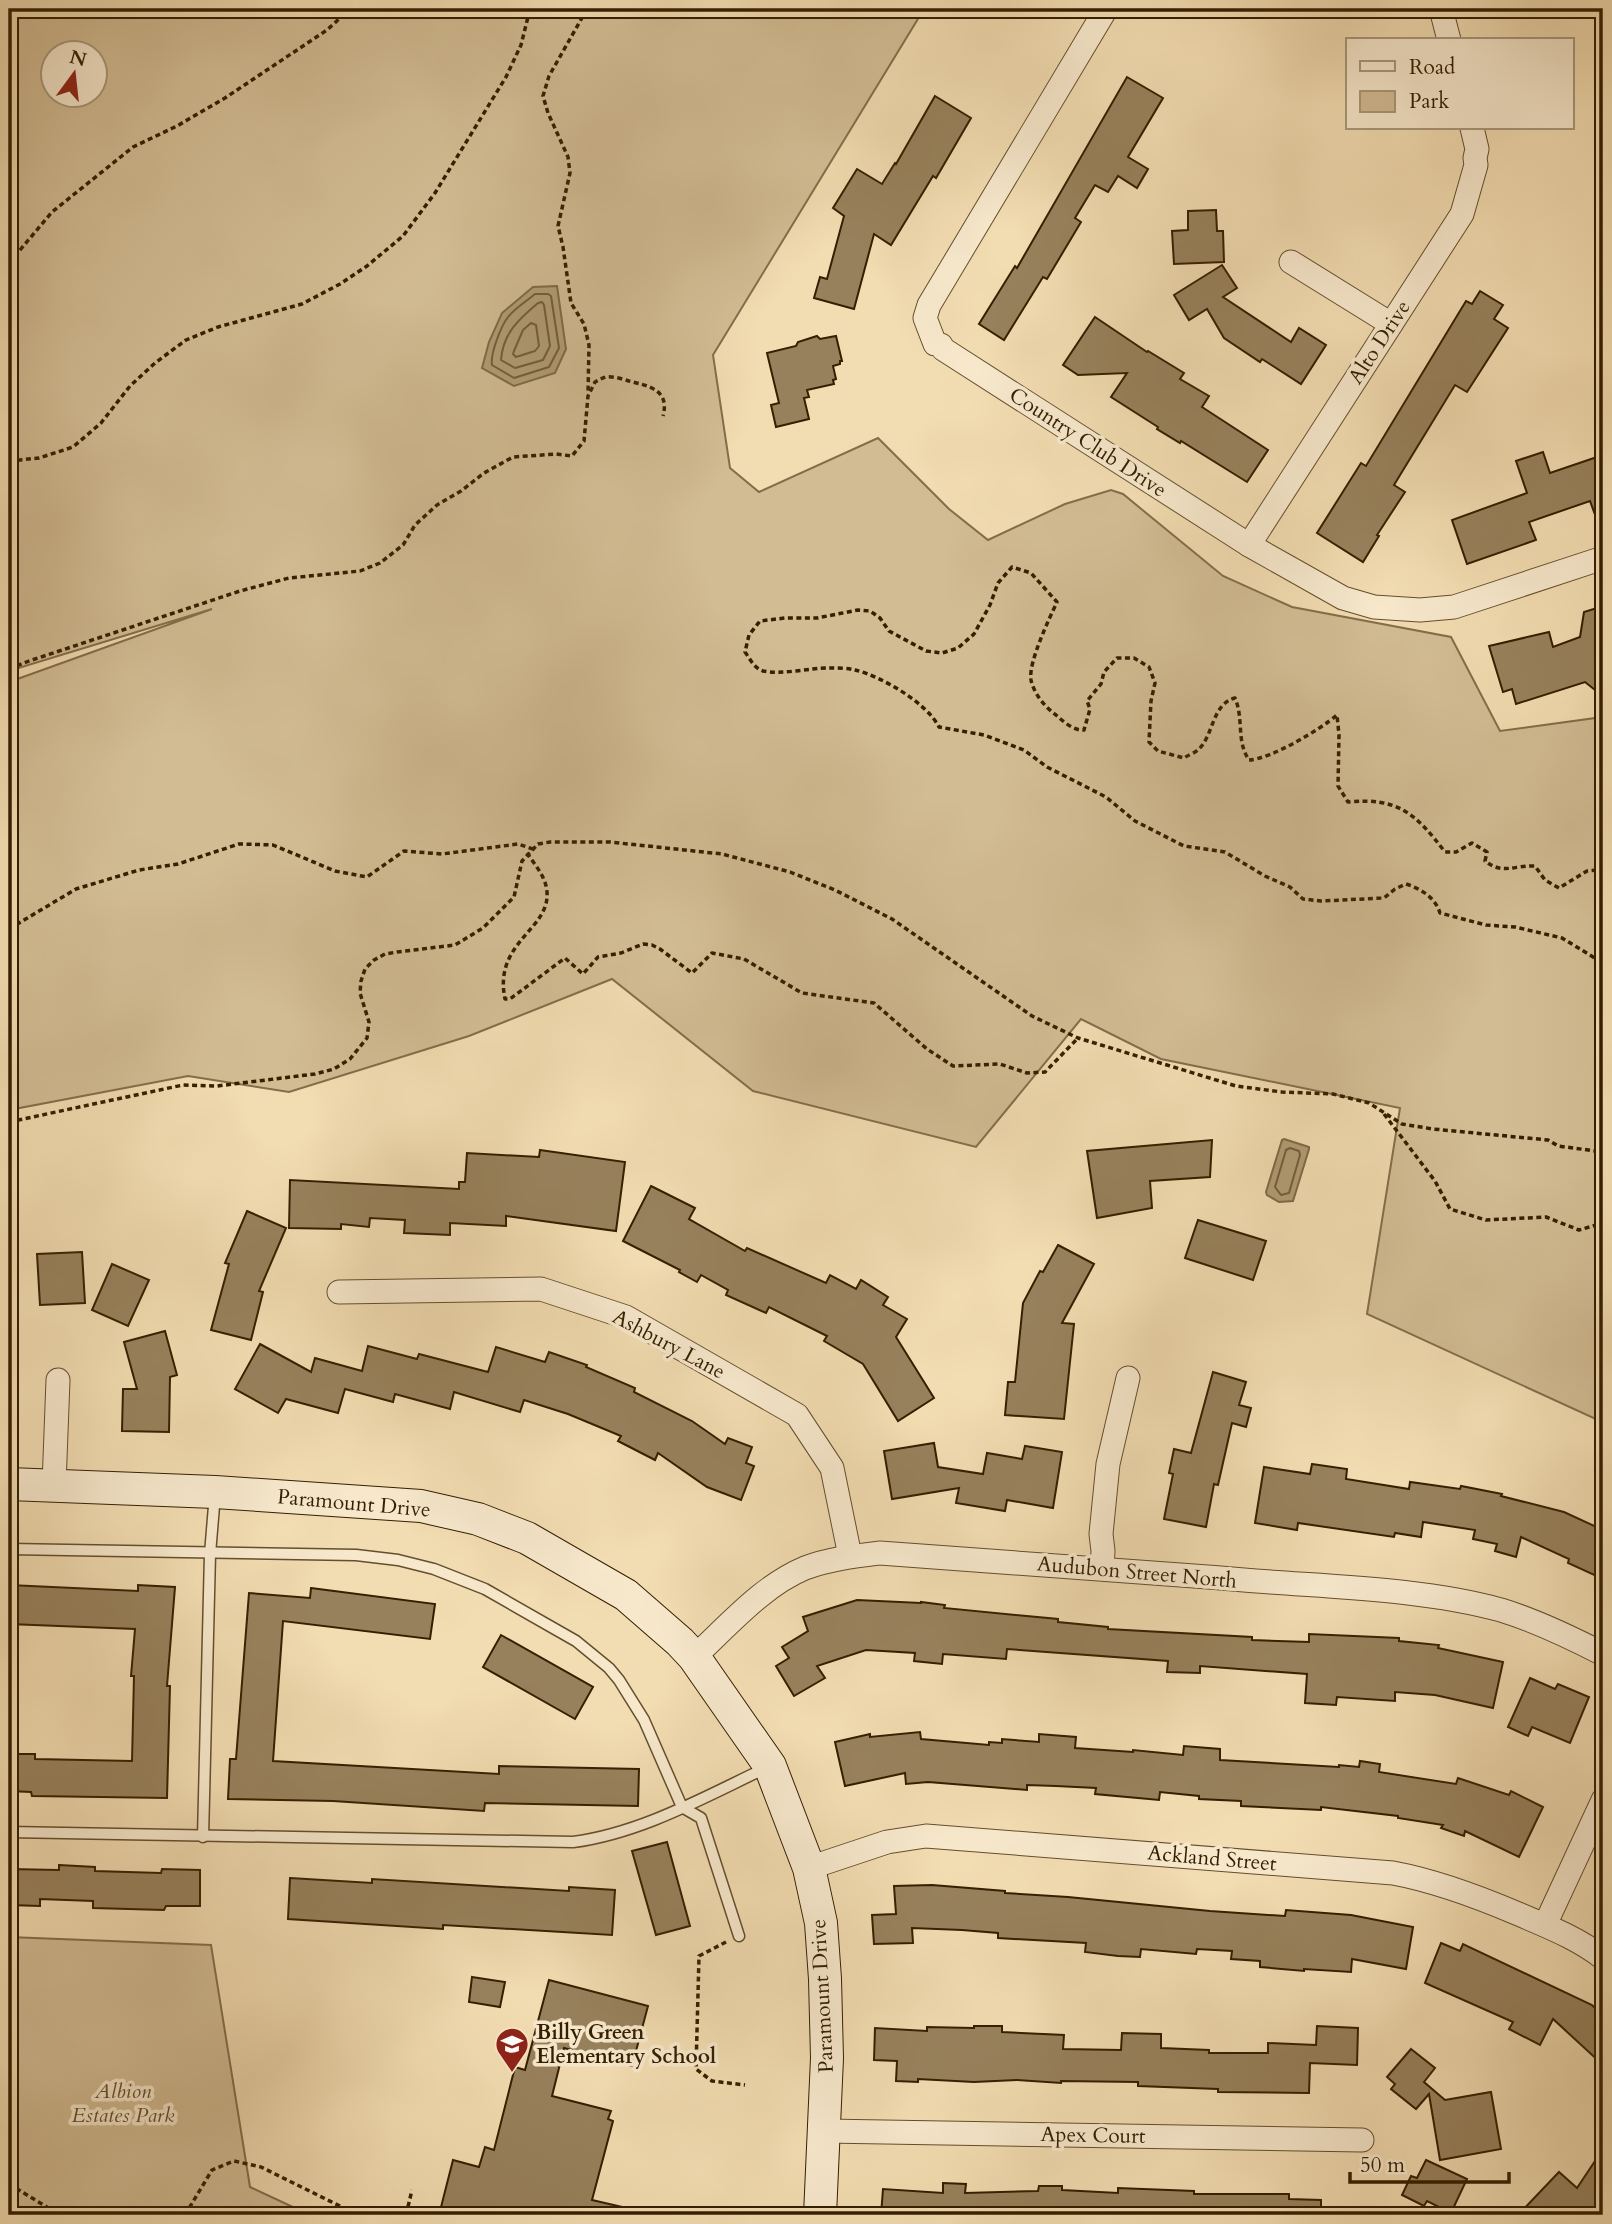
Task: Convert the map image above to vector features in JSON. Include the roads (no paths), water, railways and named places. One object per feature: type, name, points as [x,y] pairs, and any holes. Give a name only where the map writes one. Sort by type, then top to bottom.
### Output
[{"type":"street","name":"Country Club Drive","points":[[1106,9],[929,305],[925,318],[935,344],[941,345],[955,357],[1249,545],[1343,598],[1374,607],[1406,610],[1454,607],[1603,558]]},
{"type":"street","points":[[1441,9],[1448,38]]},
{"type":"street","name":"Alto Drive","points":[[1249,545],[1462,214],[1476,165],[1477,149],[1472,130]]},
{"type":"street","points":[[1291,262],[1391,324]]},
{"type":"street","name":"Ashbury Lane","points":[[339,1293],[541,1289],[626,1317],[797,1415],[831,1468],[850,1556]]},
{"type":"street","points":[[1101,1568],[1101,1534],[1108,1464],[1128,1378]]},
{"type":"street","points":[[54,1485],[58,1380]]},
{"type":"street","name":"Paramount Drive","points":[[9,1484],[215,1492],[421,1506],[478,1519],[527,1538],[626,1595],[680,1642],[694,1657],[770,1766],[809,1868],[821,1923],[825,1979],[827,2059],[820,2215]]},
{"type":"street","name":"Audubon Street North","points":[[694,1657],[745,1609],[786,1579],[818,1564],[850,1556],[880,1553],[1101,1568],[1450,1599],[1502,1611],[1558,1631],[1603,1654]]},
{"type":"street","points":[[1545,1925],[1603,1800]]},
{"type":"street","name":"Ackland Street","points":[[809,1868],[887,1842],[926,1836],[1393,1873],[1421,1878],[1462,1891],[1545,1925],[1603,1958]]},
{"type":"street","name":"Apex Court","points":[[825,2130],[1362,2140]]},
{"type":"lane","points":[[203,1837],[210,1554],[215,1492]]},
{"type":"lane","points":[[9,1549],[356,1555],[398,1560],[435,1569],[506,1600],[576,1641],[609,1668],[619,1680],[644,1720],[682,1807],[701,1818],[739,1936]]},
{"type":"lane","points":[[9,1832],[573,1842],[626,1831],[770,1766]]},
{"type":"water","points":[[557,286],[566,349],[555,373],[514,386],[482,368],[489,342],[502,313],[533,287]]},
{"type":"water","points":[[1284,1139],[1309,1149],[1293,1201],[1279,1202],[1266,1192]]},
{"type":"place","name":"Billy Green Elementary School","points":[[512,2074]]},
{"type":"park label","name":"Albion Estates Park","points":[[123,2103]]}]
